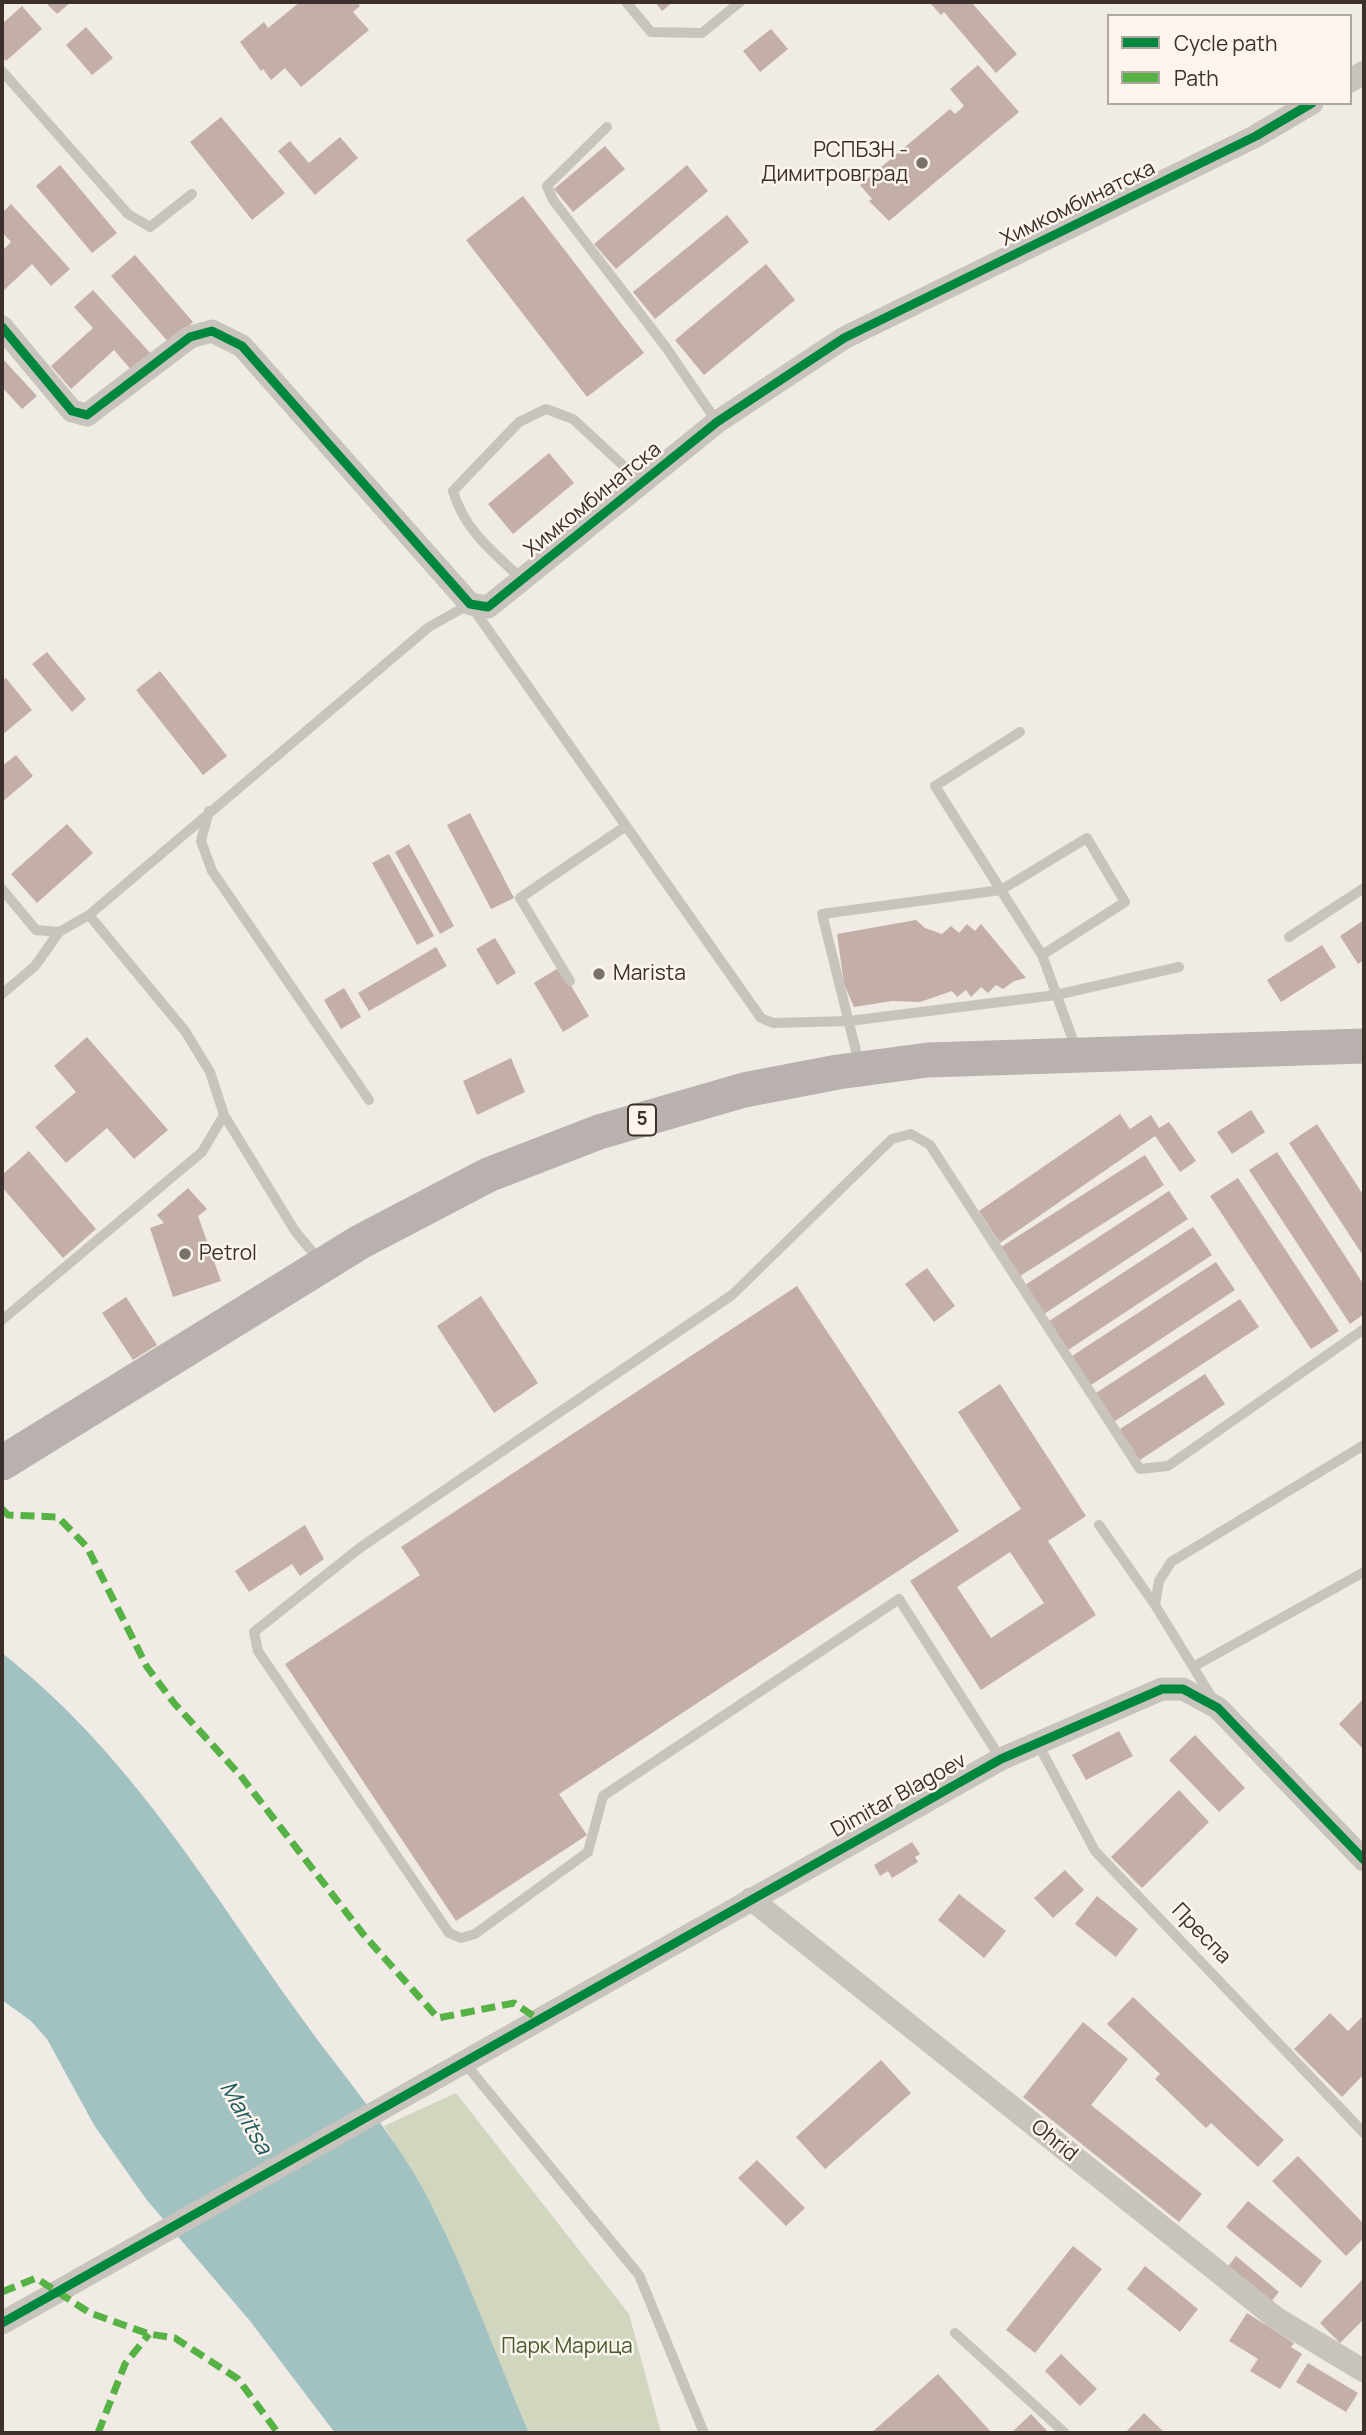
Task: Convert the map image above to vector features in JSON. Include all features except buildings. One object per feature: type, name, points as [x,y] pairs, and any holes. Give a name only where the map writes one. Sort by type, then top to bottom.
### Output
[{"type":"main road","name":"5","points":[[2,1463],[323,1265],[488,1175],[599,1132],[744,1090],[928,1060],[1364,1046]]},
{"type":"street","name":"Химкомбинатска","points":[[470,604],[488,607],[640,481],[717,422],[844,338],[1256,136],[1309,105]]},
{"type":"street","points":[[2,327],[72,411],[87,415],[190,337],[212,331],[242,346],[470,604]]},
{"type":"street","name":"Dimitar Blagoev","points":[[2,2323],[1001,1759],[1162,1689],[1183,1689],[1218,1708],[1364,1860]]},
{"type":"street","name":"Ohrid","points":[[751,1899],[1276,2318],[1364,2371]]},
{"type":"lane","points":[[626,2],[651,32],[702,33],[740,2]]},
{"type":"lane","points":[[2,71],[128,214],[150,227],[191,194]]},
{"type":"lane","points":[[607,127],[547,186],[553,200],[665,346],[717,422]]},
{"type":"lane","points":[[523,580],[472,532],[459,512],[453,491],[519,422],[546,409],[573,419],[640,481]]},
{"type":"lane","points":[[2,994],[34,966],[59,932],[89,915],[210,809],[429,627],[470,604],[761,1018],[773,1023],[849,1021],[1056,995],[1179,967]]},
{"type":"lane","points":[[1020,732],[935,786],[1042,955],[1079,1055]]},
{"type":"lane","points":[[210,809],[201,841],[212,871],[369,1100]]},
{"type":"lane","points":[[570,981],[520,898],[626,826]]},
{"type":"lane","points":[[860,1069],[822,914],[1001,890],[1087,838],[1125,902],[1042,955]]},
{"type":"lane","points":[[1289,937],[1364,888]]},
{"type":"lane","points":[[2,889],[36,930],[59,932]]},
{"type":"lane","points":[[89,915],[185,1031],[210,1072],[224,1115],[295,1231],[323,1265]]},
{"type":"lane","points":[[2,1320],[202,1152],[224,1115]]},
{"type":"lane","points":[[1001,1759],[899,1599],[603,1796],[588,1853],[475,1934],[461,1938],[449,1933],[258,1651],[254,1632],[361,1547],[732,1295],[892,1139],[911,1135],[930,1145],[1140,1469],[1168,1466],[1364,1329]]},
{"type":"lane","points":[[1155,1605],[1160,1581],[1171,1562],[1364,1445]]},
{"type":"lane","points":[[1099,1525],[1155,1605],[1218,1708]]},
{"type":"lane","points":[[1193,1667],[1364,1572]]},
{"type":"lane","name":"Преспа","points":[[1037,1742],[1095,1851],[1364,2133]]},
{"type":"lane","points":[[463,2061],[639,2275],[704,2433]]},
{"type":"lane","points":[[956,2333],[1065,2433]]},
{"type":"green space","name":"Парк Марица","points":[[456,2093],[629,2314],[661,2433],[529,2433],[436,2213],[384,2126]]},
{"type":"water","name":"Maritsa","points":[[2,1653],[47,1691],[125,1774],[194,1864],[311,2032],[405,2159],[449,2241],[529,2433],[335,2433],[250,2321],[146,2199],[94,2125],[47,2039],[31,2021],[2,2000]]},
{"type":"marked path","points":[[2,1509],[8,1515],[58,1517],[87,1547],[147,1667],[174,1703],[240,1775],[363,1934],[438,2018],[514,2003],[538,2019]]},
{"type":"marked path","points":[[2,2292],[36,2278],[90,2313],[149,2334],[175,2338],[238,2379],[278,2433]]},
{"type":"marked path","points":[[98,2433],[125,2364],[149,2334]]},
{"type":"cycle path","points":[[2,327],[72,411],[87,415],[190,337],[212,331],[242,346],[470,604],[488,607],[717,422],[844,338],[1256,136],[1309,105]]},
{"type":"cycle path","points":[[2,2323],[1001,1759],[1162,1689],[1183,1689],[1218,1708],[1364,1860]]},
{"type":"place","name":"РСПБЗН - Димитровград","points":[[922,163]]},
{"type":"place","name":"Marista","points":[[599,974]]},
{"type":"place","name":"Petrol","points":[[185,1254]]}]
